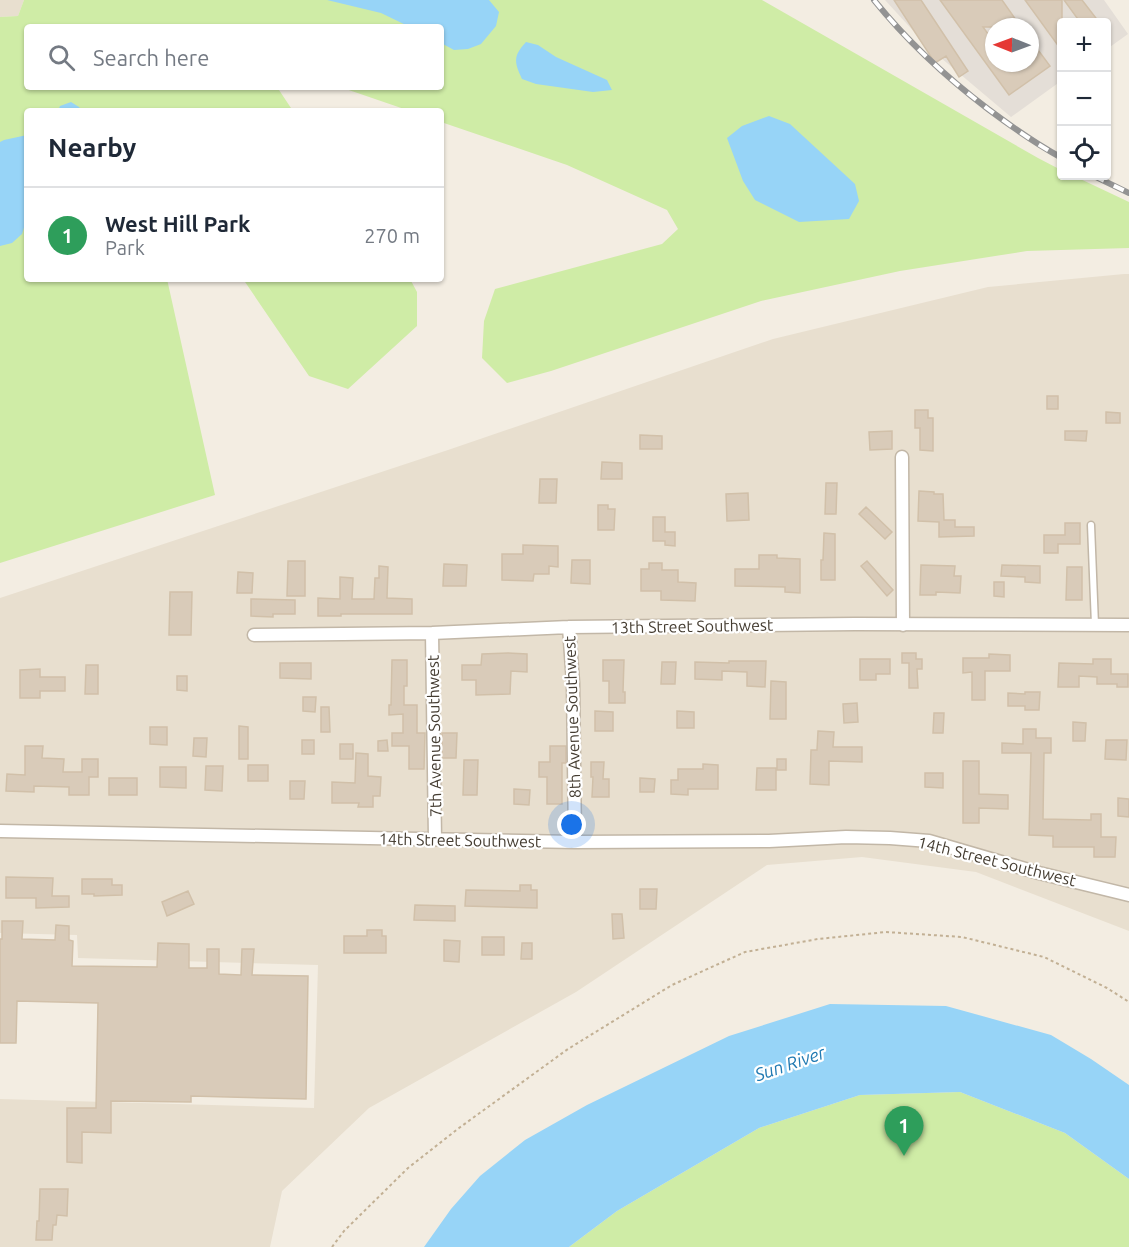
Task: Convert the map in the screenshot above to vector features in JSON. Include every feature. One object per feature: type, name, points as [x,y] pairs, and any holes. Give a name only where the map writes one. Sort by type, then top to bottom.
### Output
[{"type":"street","points":[[902,457],[903,624]]},
{"type":"street","name":"13th Street Southwest","points":[[254,635],[432,633],[569,627],[903,624],[1129,625]]},
{"type":"street","name":"8th Avenue Southwest","points":[[569,627],[573,683],[575,842]]},
{"type":"street","name":"7th Avenue Southwest","points":[[432,633],[435,839]]},
{"type":"street","name":"14th Street Southwest","points":[[0,831],[575,842],[769,841],[846,837],[929,841],[1040,873],[1129,894]]},
{"type":"lane","points":[[1091,525],[1095,625]]},
{"type":"path","points":[[332,1247],[344,1231],[408,1168],[568,1049],[672,985],[745,952],[818,939],[886,932],[962,937],[1044,957],[1107,988],[1129,1002]]},
{"type":"shaded area","points":[[0,0],[24,0],[18,16],[0,17]]},
{"type":"shaded area","points":[[885,0],[1104,0],[1128,34],[1111,46],[1111,18],[1057,18],[1057,84],[1011,117],[928,47]]},
{"type":"shaded area","points":[[1129,274],[1129,931],[976,872],[862,857],[767,865],[576,992],[369,1108],[282,1191],[270,1247],[0,1247],[0,1099],[314,1108],[318,965],[78,958],[77,935],[0,933],[0,598],[448,450],[773,339],[988,287]]},
{"type":"green space","points":[[24,0],[762,0],[1057,168],[1057,180],[1082,180],[1129,202],[1129,248],[1027,251],[900,271],[761,301],[551,371],[507,383],[482,358],[484,321],[495,289],[662,244],[678,229],[667,210],[567,165],[444,123],[444,108],[401,108],[349,90],[444,90],[444,24],[24,24],[24,90],[279,90],[291,108],[24,108],[24,282],[168,282],[215,495],[0,563],[0,17],[18,16]]},
{"type":"green space","points":[[245,282],[412,282],[417,292],[417,326],[348,389],[309,376]]},
{"type":"green space","points":[[960,1092],[1065,1133],[1129,1179],[1129,1247],[569,1247],[617,1211],[759,1128],[860,1095]]},
{"type":"water","points":[[327,0],[489,0],[499,12],[496,26],[481,44],[468,49],[454,50],[444,45],[444,24],[404,24],[381,13]]},
{"type":"water","points":[[526,42],[538,45],[556,57],[607,80],[612,90],[593,92],[536,84],[522,79],[516,59]]},
{"type":"water","points":[[71,102],[80,108],[59,108]]},
{"type":"water","points":[[769,116],[790,124],[855,184],[859,201],[849,219],[799,222],[755,200],[743,181],[727,138],[742,126]]},
{"type":"water","points":[[24,136],[24,228],[22,234],[12,243],[0,246],[0,142]]},
{"type":"water","name":"Sun River","points":[[830,1004],[946,1006],[1051,1035],[1129,1085],[1129,1179],[1065,1133],[960,1092],[860,1095],[759,1128],[617,1211],[569,1247],[424,1247],[451,1209],[480,1176],[525,1140],[587,1105],[729,1036]]},
{"type":"building","points":[[894,0],[921,0],[968,71],[959,77],[946,56],[935,63]]},
{"type":"building","points":[[940,0],[1002,0],[1015,18],[985,18],[985,27],[983,27],[985,30],[985,62]]},
{"type":"building","points":[[1025,0],[1062,0],[1062,18],[1057,18],[1057,44],[1039,18]]},
{"type":"building","points":[[1064,0],[1082,0],[1096,18],[1077,18]]},
{"type":"building","points":[[1039,51],[1050,66],[1009,95],[992,72],[1039,72]]},
{"type":"building","points":[[1047,396],[1058,396],[1058,409],[1047,409]]},
{"type":"building","points":[[915,410],[928,410],[928,418],[933,418],[933,451],[920,450],[920,428],[915,428]]},
{"type":"building","points":[[1106,412],[1120,413],[1120,423],[1106,423]]},
{"type":"building","points":[[892,431],[892,449],[870,450],[869,432]]},
{"type":"building","points":[[1065,431],[1087,431],[1086,441],[1065,440]]},
{"type":"building","points":[[640,435],[662,436],[662,449],[640,449]]},
{"type":"building","points":[[602,462],[622,463],[622,479],[601,479]]},
{"type":"building","points":[[540,479],[557,479],[556,503],[539,503]]},
{"type":"building","points":[[826,483],[837,483],[836,514],[825,514]]},
{"type":"building","points":[[919,491],[943,494],[944,520],[955,520],[955,527],[974,527],[974,536],[939,537],[939,522],[918,521]]},
{"type":"building","points":[[748,493],[749,520],[727,521],[726,494]]},
{"type":"building","points":[[598,505],[608,505],[608,509],[615,509],[614,530],[598,530]]},
{"type":"building","points":[[866,507],[892,532],[885,539],[859,514]]},
{"type":"building","points":[[653,517],[665,517],[665,532],[675,532],[675,546],[665,545],[665,541],[653,541]]},
{"type":"building","points":[[1065,523],[1080,523],[1080,544],[1058,544],[1058,553],[1044,553],[1044,535],[1065,535]]},
{"type":"building","points":[[824,533],[835,534],[835,580],[821,580]]},
{"type":"building","points":[[523,545],[558,546],[558,567],[549,566],[549,574],[534,574],[533,581],[502,580],[502,554],[523,554]]},
{"type":"building","points":[[759,555],[800,559],[800,593],[785,592],[785,587],[735,586],[735,569],[759,569]]},
{"type":"building","points":[[572,560],[590,560],[590,584],[571,583]]},
{"type":"building","points":[[288,561],[305,561],[305,596],[287,596]]},
{"type":"building","points":[[867,561],[893,590],[887,596],[861,566]]},
{"type":"building","points":[[649,563],[662,563],[662,570],[678,570],[678,582],[696,583],[695,601],[661,600],[661,591],[641,591],[641,569],[649,569]]},
{"type":"building","points":[[444,564],[467,565],[466,586],[443,586]]},
{"type":"building","points":[[921,565],[955,566],[954,576],[961,576],[960,593],[936,592],[936,595],[920,595]]},
{"type":"building","points":[[1002,565],[1040,566],[1040,583],[1025,582],[1025,577],[1001,576]]},
{"type":"building","points":[[379,566],[388,567],[387,598],[412,599],[412,614],[318,616],[318,598],[340,599],[340,577],[353,578],[352,599],[374,599],[375,578],[379,578]]},
{"type":"building","points":[[1067,567],[1082,567],[1082,600],[1066,600]]},
{"type":"building","points":[[238,572],[253,573],[252,593],[237,593]]},
{"type":"building","points":[[994,582],[1004,582],[1004,597],[994,596]]},
{"type":"building","points":[[170,592],[192,592],[191,635],[169,635]]},
{"type":"building","points":[[251,599],[295,600],[295,614],[273,614],[273,617],[251,616]]},
{"type":"building","points":[[902,653],[916,653],[916,659],[922,659],[922,669],[917,669],[918,688],[909,688],[909,663],[902,663]]},
{"type":"building","points":[[482,654],[527,654],[527,672],[511,671],[510,694],[476,695],[476,680],[462,680],[462,665],[481,665]]},
{"type":"building","points":[[989,654],[1010,655],[1010,671],[985,671],[985,700],[972,700],[972,672],[963,673],[963,658],[989,658]]},
{"type":"building","points":[[860,659],[890,659],[890,674],[876,674],[876,680],[860,680]]},
{"type":"building","points":[[1093,659],[1111,659],[1111,674],[1128,674],[1128,687],[1117,687],[1117,684],[1097,684],[1097,677],[1079,676],[1079,687],[1058,687],[1059,663],[1093,664]]},
{"type":"building","points":[[392,660],[407,660],[404,705],[417,705],[417,733],[425,733],[424,769],[409,769],[409,746],[392,746],[392,733],[403,733],[403,714],[389,715]]},
{"type":"building","points":[[603,660],[624,660],[625,703],[609,703],[609,681],[603,681]]},
{"type":"building","points":[[729,661],[766,661],[765,687],[747,686],[747,672],[722,671],[722,680],[695,679],[695,662],[729,663]]},
{"type":"building","points":[[662,662],[676,662],[675,684],[661,684]]},
{"type":"building","points":[[280,663],[311,663],[311,679],[280,678]]},
{"type":"building","points":[[86,665],[98,665],[98,694],[85,694]]},
{"type":"building","points":[[40,669],[40,677],[65,677],[65,691],[40,691],[40,698],[20,698],[20,670]]},
{"type":"building","points":[[177,676],[187,676],[187,691],[177,690]]},
{"type":"building","points":[[771,681],[786,682],[786,719],[770,719]]},
{"type":"building","points":[[1025,692],[1040,692],[1039,710],[1025,710],[1025,706],[1008,706],[1008,693],[1025,694]]},
{"type":"building","points":[[303,697],[316,697],[315,712],[303,711]]},
{"type":"building","points":[[857,703],[858,722],[844,723],[843,704]]},
{"type":"building","points":[[321,707],[329,707],[330,732],[321,732]]},
{"type":"building","points":[[595,711],[613,712],[613,731],[595,731]]},
{"type":"building","points":[[677,711],[694,712],[694,728],[677,728]]},
{"type":"building","points":[[934,713],[944,713],[943,733],[933,733]]},
{"type":"building","points":[[1073,722],[1086,723],[1085,741],[1073,741]]},
{"type":"building","points":[[239,726],[248,727],[248,759],[239,759]]},
{"type":"building","points":[[150,727],[167,727],[167,745],[150,744]]},
{"type":"building","points":[[1023,729],[1036,729],[1036,738],[1051,738],[1051,753],[1044,753],[1043,819],[1091,820],[1091,814],[1101,814],[1101,837],[1116,837],[1115,857],[1094,857],[1094,847],[1053,847],[1053,836],[1029,835],[1031,753],[1002,753],[1002,743],[1023,744]]},
{"type":"building","points":[[818,731],[834,732],[833,747],[862,747],[862,762],[829,761],[829,785],[810,784],[811,750],[817,750]]},
{"type":"building","points":[[442,733],[457,733],[456,758],[442,758]]},
{"type":"building","points":[[194,738],[207,738],[206,757],[193,756]]},
{"type":"building","points":[[302,740],[314,740],[314,754],[302,754]]},
{"type":"building","points":[[387,740],[388,751],[378,751],[378,741]]},
{"type":"building","points":[[1106,740],[1127,740],[1126,760],[1105,759]]},
{"type":"building","points":[[340,744],[353,744],[353,759],[340,759]]},
{"type":"building","points":[[25,746],[43,746],[42,758],[64,759],[63,772],[82,772],[82,759],[98,759],[98,777],[89,777],[89,795],[69,795],[69,787],[34,786],[34,792],[6,791],[7,774],[25,775]]},
{"type":"building","points":[[550,746],[566,746],[566,763],[562,763],[562,804],[547,804],[547,777],[539,777],[539,762],[550,762]]},
{"type":"building","points":[[356,753],[368,754],[368,776],[381,777],[380,796],[373,796],[373,807],[358,807],[359,803],[332,803],[332,782],[355,783]]},
{"type":"building","points":[[777,759],[786,759],[786,770],[777,770]]},
{"type":"building","points":[[464,760],[478,760],[477,795],[463,795]]},
{"type":"building","points":[[963,761],[979,761],[979,794],[1008,795],[1008,809],[979,808],[979,823],[963,823]]},
{"type":"building","points":[[591,762],[604,762],[603,779],[609,779],[609,797],[592,797]]},
{"type":"building","points":[[703,764],[718,765],[718,789],[688,789],[688,795],[671,794],[671,780],[678,780],[678,769],[703,769]]},
{"type":"building","points":[[248,765],[268,765],[268,781],[248,781]]},
{"type":"building","points":[[206,766],[223,766],[222,791],[205,790]]},
{"type":"building","points":[[160,767],[186,767],[186,788],[160,787]]},
{"type":"building","points":[[757,768],[776,768],[776,790],[756,790]]},
{"type":"building","points":[[925,773],[943,773],[943,788],[925,787]]},
{"type":"building","points":[[109,778],[137,778],[137,795],[109,795]]},
{"type":"building","points":[[640,778],[655,779],[654,792],[640,792]]},
{"type":"building","points":[[290,781],[305,781],[304,799],[290,799]]},
{"type":"building","points":[[514,789],[530,790],[529,805],[514,804]]},
{"type":"building","points":[[1118,798],[1129,799],[1129,817],[1118,816]]},
{"type":"building","points":[[6,877],[53,878],[52,896],[69,896],[69,907],[36,908],[36,898],[6,898]]},
{"type":"building","points":[[82,879],[112,879],[112,885],[122,885],[122,895],[82,894]]},
{"type":"building","points":[[520,885],[531,885],[531,890],[537,890],[537,908],[465,906],[466,890],[520,891]]},
{"type":"building","points":[[640,889],[657,889],[656,909],[640,909]]},
{"type":"building","points":[[188,891],[194,904],[167,916],[162,902]]},
{"type":"building","points":[[415,905],[455,906],[455,921],[414,920]]},
{"type":"building","points":[[612,914],[622,914],[624,938],[613,939]]},
{"type":"building","points":[[2,921],[23,921],[22,939],[55,940],[56,925],[69,926],[69,940],[73,941],[72,966],[157,967],[158,943],[189,944],[189,968],[207,968],[207,949],[219,949],[219,974],[241,975],[242,949],[254,949],[252,975],[308,976],[306,1099],[191,1096],[191,1102],[111,1101],[111,1133],[82,1132],[82,1163],[67,1162],[67,1108],[96,1108],[98,1003],[17,1001],[16,1043],[0,1043]]},
{"type":"building","points":[[367,930],[382,930],[382,936],[386,936],[386,953],[344,953],[344,936],[367,936]]},
{"type":"building","points":[[482,937],[504,937],[504,955],[482,955]]},
{"type":"building","points":[[444,940],[460,941],[459,962],[444,961]]},
{"type":"building","points":[[522,943],[532,943],[532,959],[521,959]]},
{"type":"building","points":[[40,1189],[68,1189],[67,1216],[57,1215],[56,1225],[53,1225],[52,1240],[36,1240]]},
{"type":"railway","points":[[874,0],[913,44],[957,84],[1015,129],[1057,155]]},
{"type":"railway","points":[[1102,180],[1129,193]]},
{"type":"place","name":"West Hill Park","points":[[904,1156]]}]
